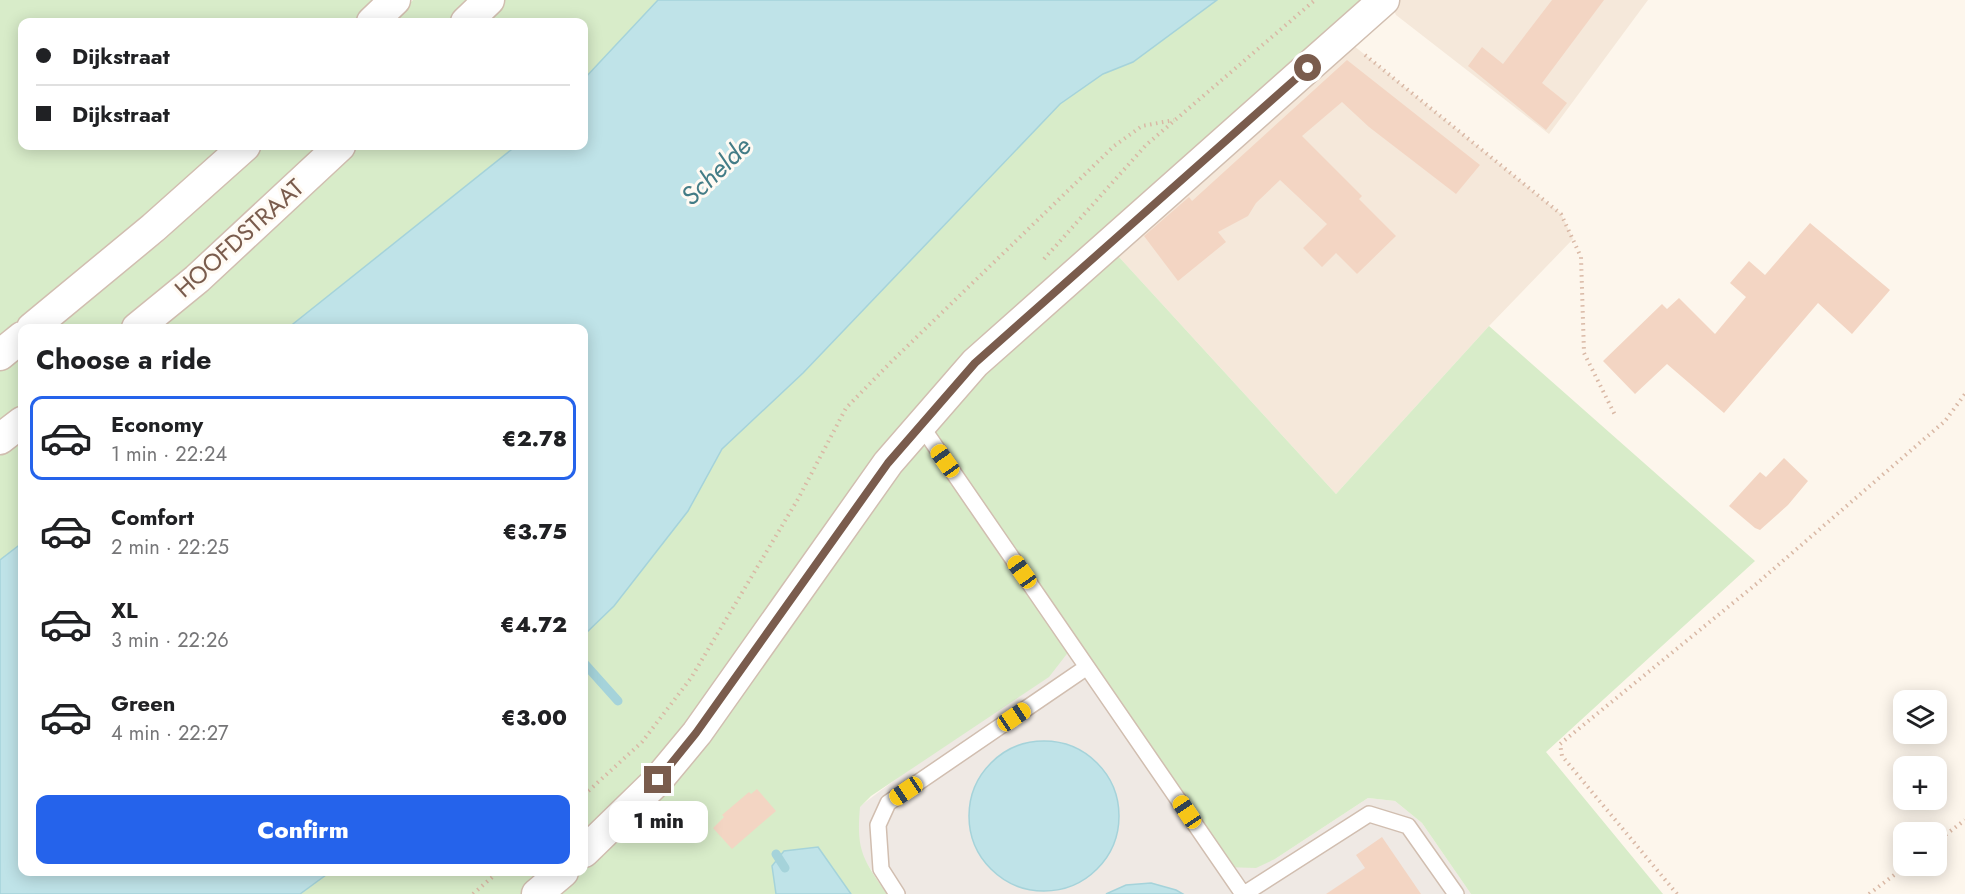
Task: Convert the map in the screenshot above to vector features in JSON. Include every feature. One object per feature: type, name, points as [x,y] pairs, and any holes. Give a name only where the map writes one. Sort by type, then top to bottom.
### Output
[{"type":"street","points":[[376,18],[395,0]]},
{"type":"street","points":[[470,18],[489,0]]},
{"type":"street","points":[[588,848],[658,780],[696,733],[888,463],[975,363],[1384,0]]},
{"type":"street","points":[[38,324],[153,228],[241,150]]},
{"type":"street","name":"HOOFDSTRAAT","points":[[141,324],[249,232],[336,150]]},
{"type":"street","points":[[0,355],[18,340]]},
{"type":"street","points":[[0,439],[18,425]]},
{"type":"street","points":[[537,894],[557,876]]},
{"type":"lane","points":[[920,424],[1244,894],[1369,814],[1408,826],[1456,894]]},
{"type":"lane","points":[[897,894],[881,869],[878,825],[888,803],[1087,667]]},
{"type":"path","points":[[1041,262],[1146,145],[1315,0]]},
{"type":"path","points":[[1343,37],[1561,214],[1581,257],[1584,353],[1615,415]]},
{"type":"path","points":[[588,791],[642,742],[691,678],[792,510],[846,408],[1114,146],[1142,126],[1174,120]]},
{"type":"path","points":[[1677,894],[1562,756],[1560,744],[1755,585],[1918,445],[1945,421],[1965,394]]},
{"type":"path","points":[[1947,834],[1965,820]]},
{"type":"path","points":[[473,894],[493,876]]},
{"type":"path","points":[[1869,894],[1893,876]]},
{"type":"shaded area","points":[[1389,0],[1648,0],[1549,134],[1396,15]]},
{"type":"shaded area","points":[[1343,37],[1561,214],[1573,239],[1489,326],[1336,494],[1108,245]]},
{"type":"shaded area","points":[[1073,646],[1275,859],[1368,798],[1395,801],[1422,823],[1471,894],[887,894],[862,856],[857,833],[859,807]]},
{"type":"green space","points":[[0,0],[395,0],[376,18],[18,18],[18,150],[240,150],[36,324],[18,324],[18,340],[0,355]]},
{"type":"green space","points":[[413,0],[658,0],[588,75],[588,18],[395,18]]},
{"type":"green space","points":[[1217,0],[1384,0],[1108,245],[1336,494],[1489,326],[1755,561],[1546,752],[1663,894],[1471,894],[1422,823],[1395,801],[1368,798],[1275,859],[1256,868],[1224,867],[1073,646],[1049,677],[871,796],[860,807],[860,845],[867,863],[887,894],[851,894],[817,847],[784,852],[772,866],[776,894],[300,894],[325,876],[588,876],[588,631],[614,606],[688,511],[722,449],[803,373],[1060,104],[1103,74],[1133,62]]},
{"type":"green space","points":[[260,150],[511,150],[293,324],[56,324],[162,242]]},
{"type":"green space","points":[[18,356],[18,546],[0,560],[0,371]]},
{"type":"water","name":"Schelde","points":[[658,0],[1217,0],[1133,62],[1103,74],[1060,104],[803,373],[722,449],[688,511],[614,606],[588,631],[588,324],[293,324],[511,150],[588,150],[588,75]]},
{"type":"water","points":[[18,546],[18,876],[325,876],[300,894],[0,894],[0,560]]},
{"type":"water","points":[[1044,741],[1073,746],[1086,753],[1097,763],[1107,774],[1114,787],[1119,816],[1114,845],[1107,858],[1097,869],[1086,879],[1073,886],[1044,891],[1015,886],[1002,879],[991,869],[981,858],[974,845],[969,816],[974,787],[981,774],[991,763],[1002,753],[1015,746]]},
{"type":"water","points":[[818,847],[851,894],[776,894],[772,866],[784,851]]},
{"type":"water","points":[[1151,883],[1183,894],[1106,894],[1126,885]]},
{"type":"building","points":[[1552,0],[1604,0],[1542,83],[1567,103],[1546,130],[1468,66],[1482,47],[1503,64]]},
{"type":"building","points":[[1347,60],[1480,165],[1456,194],[1369,127],[1342,102],[1302,136],[1362,196],[1359,199],[1396,236],[1357,274],[1336,253],[1322,267],[1303,248],[1327,224],[1280,180],[1256,203],[1248,216],[1218,232],[1226,242],[1178,281],[1144,236],[1189,197],[1192,201]]},
{"type":"building","points":[[1810,223],[1890,290],[1852,334],[1818,303],[1724,413],[1667,364],[1635,394],[1603,361],[1662,304],[1667,309],[1679,298],[1715,334],[1746,297],[1730,283],[1749,261],[1765,275]]},
{"type":"building","points":[[1784,458],[1808,481],[1788,505],[1760,530],[1729,506],[1760,472],[1766,477]]},
{"type":"building","points":[[757,789],[776,811],[732,849],[713,828],[724,817],[722,815],[749,792],[751,794]]},
{"type":"building","points":[[1382,837],[1421,894],[1326,894],[1365,868],[1356,855]]},
{"type":"waterway","points":[[588,667],[618,701]]},
{"type":"waterway","points":[[776,854],[785,868]]},
{"type":"route","points":[[658,780],[696,733],[888,463],[975,363],[1308,68]]}]
